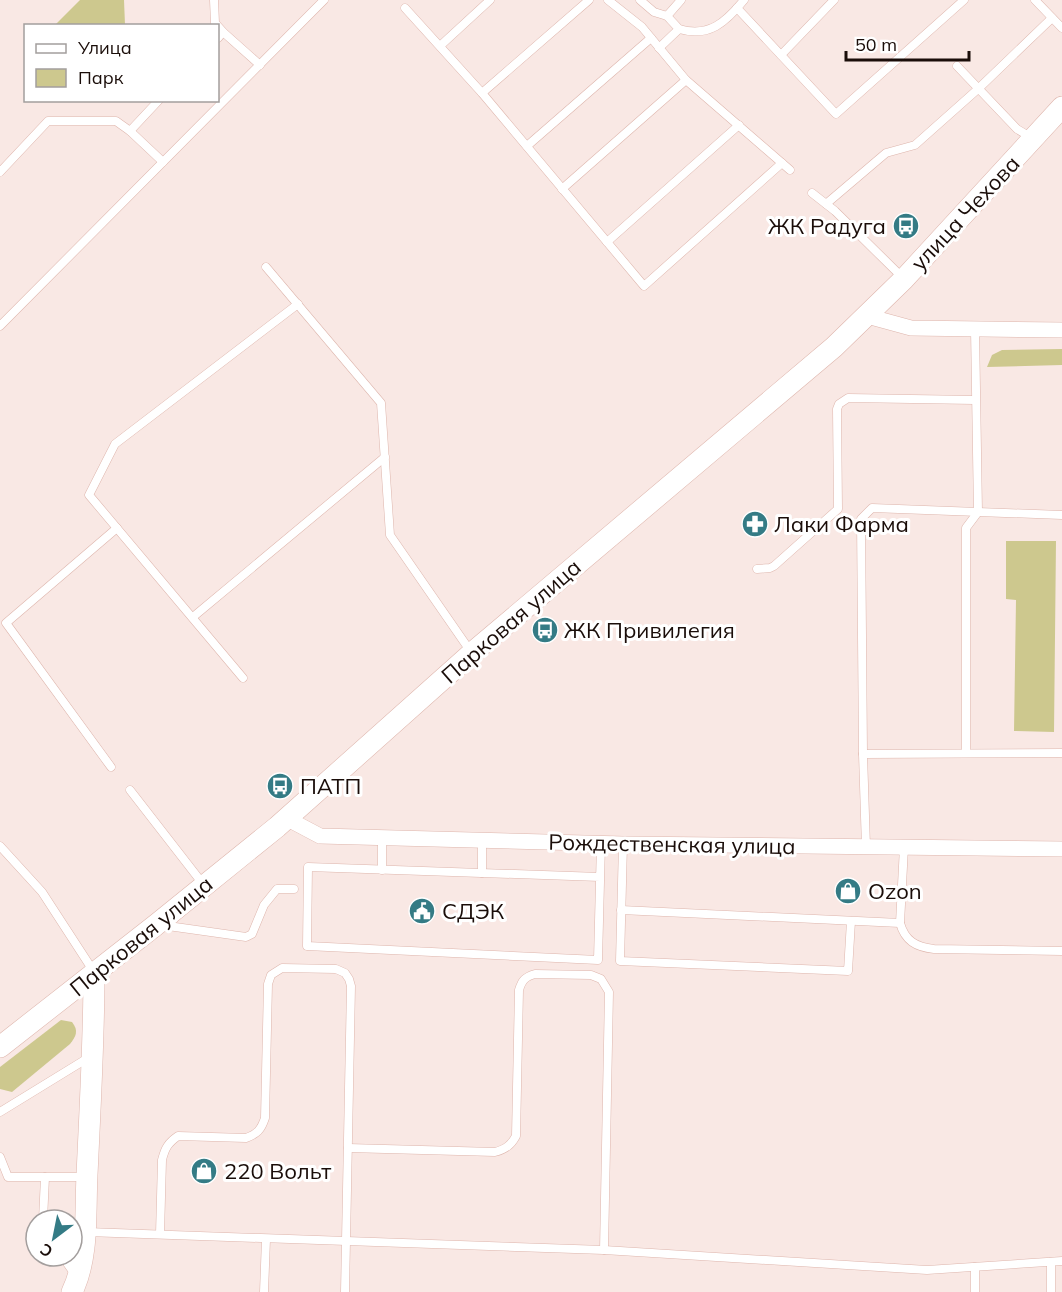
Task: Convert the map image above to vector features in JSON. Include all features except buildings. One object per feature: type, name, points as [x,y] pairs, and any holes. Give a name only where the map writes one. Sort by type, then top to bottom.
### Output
[{"type":"main road","name":"улица Чехова","points":[[867,316],[904,279],[1062,107]]},
{"type":"main road","name":"Парковая улица","points":[[0,1047],[157,924],[286,818],[472,653],[867,316]]},
{"type":"main road","points":[[75,1286],[85,1232],[93,1055],[94,974]]},
{"type":"street","points":[[867,316],[911,328],[1062,330]]},
{"type":"street","name":"Рождественская улица","points":[[286,818],[320,836],[622,844],[1062,849]]},
{"type":"lane","points":[[214,0],[215,24]]},
{"type":"lane","points":[[0,326],[324,0]]},
{"type":"lane","points":[[440,46],[490,0]]},
{"type":"lane","points":[[482,93],[589,0]]},
{"type":"lane","points":[[608,0],[642,27],[686,80],[790,170]]},
{"type":"lane","points":[[640,0],[654,12],[667,16],[679,29],[691,33],[720,26],[744,0]]},
{"type":"lane","points":[[667,16],[681,0]]},
{"type":"lane","points":[[781,55],[834,0]]},
{"type":"lane","points":[[737,8],[836,114],[964,0]]},
{"type":"lane","points":[[1035,0],[1062,28]]},
{"type":"lane","points":[[405,8],[482,93],[644,286],[782,163]]},
{"type":"lane","points":[[826,204],[886,153],[915,145],[1052,18]]},
{"type":"lane","points":[[659,48],[679,29]]},
{"type":"lane","points":[[220,35],[260,65]]},
{"type":"lane","points":[[927,35],[934,43]]},
{"type":"lane","points":[[526,146],[651,38]]},
{"type":"lane","points":[[957,66],[1017,129],[1033,138]]},
{"type":"lane","points":[[562,189],[686,80]]},
{"type":"lane","points":[[130,130],[157,102]]},
{"type":"lane","points":[[0,172],[48,121],[116,121],[130,130],[163,162]]},
{"type":"lane","points":[[607,242],[739,125]]},
{"type":"lane","points":[[812,193],[904,279]]},
{"type":"lane","points":[[266,267],[381,403],[390,535],[472,653]]},
{"type":"lane","points":[[243,678],[89,495],[115,444],[298,304]]},
{"type":"lane","points":[[966,753],[966,528],[978,512],[975,329]]},
{"type":"lane","points":[[757,569],[774,566],[838,509],[837,409],[843,400],[848,398],[975,400]]},
{"type":"lane","points":[[193,617],[385,457]]},
{"type":"lane","points":[[866,847],[861,519],[872,508],[1062,515]]},
{"type":"lane","points":[[111,767],[6,623],[117,528]]},
{"type":"lane","points":[[863,754],[1062,753]]},
{"type":"lane","points":[[130,790],[204,885]]},
{"type":"lane","points":[[382,838],[382,870]]},
{"type":"lane","points":[[482,840],[482,873]]},
{"type":"lane","points":[[600,877],[308,867],[307,946],[598,960],[601,843]]},
{"type":"lane","points":[[622,844],[620,961],[848,971],[851,921]]},
{"type":"lane","points":[[0,846],[42,892],[94,974]]},
{"type":"lane","points":[[904,847],[900,923],[903,934],[910,942],[920,947],[1062,951]]},
{"type":"lane","points":[[157,924],[246,937],[252,934],[264,905],[277,889],[294,889]]},
{"type":"lane","points":[[621,910],[900,923]]},
{"type":"lane","points":[[160,1234],[162,1160],[165,1148],[170,1142],[178,1136],[246,1138],[255,1135],[261,1129],[265,1118],[268,984],[271,975],[282,968],[336,969],[345,973],[350,979],[345,1292]]},
{"type":"lane","points":[[348,1148],[495,1152],[504,1149],[516,1136],[521,982],[527,976],[535,974],[591,975],[601,979],[609,992],[604,1250]]},
{"type":"lane","points":[[0,1112],[93,1055]]},
{"type":"lane","points":[[0,1156],[8,1177],[87,1177]]},
{"type":"lane","points":[[44,1208],[45,1177]]},
{"type":"lane","points":[[85,1232],[604,1250],[927,1270],[1062,1262]]},
{"type":"lane","points":[[264,1292],[266,1239]]},
{"type":"lane","points":[[1050,1262],[1051,1292]]},
{"type":"lane","points":[[975,1267],[975,1292]]},
{"type":"lane","points":[[67,1268],[75,1286]]},
{"type":"green space","points":[[80,0],[124,0],[125,24],[56,24]]},
{"type":"green space","points":[[1062,349],[1062,365],[987,367],[992,355],[1002,350]]},
{"type":"green space","points":[[1006,541],[1056,541],[1054,732],[1014,731],[1016,600],[1006,599]]},
{"type":"green space","points":[[61,1020],[72,1022],[75,1028],[75,1036],[70,1044],[12,1092],[0,1089],[0,1067]]},
{"type":"place","name":"ЖК Радуга","points":[[906,226]]},
{"type":"place","name":"Лаки Фарма","points":[[755,524]]},
{"type":"place","name":"ЖК Привилегия","points":[[545,630]]},
{"type":"place","name":"ПАТП","points":[[280,786]]},
{"type":"place","name":"Ozon","points":[[848,891]]},
{"type":"place","name":"СДЭК","points":[[422,911]]},
{"type":"place","name":"220 Вольт","points":[[204,1171]]}]
